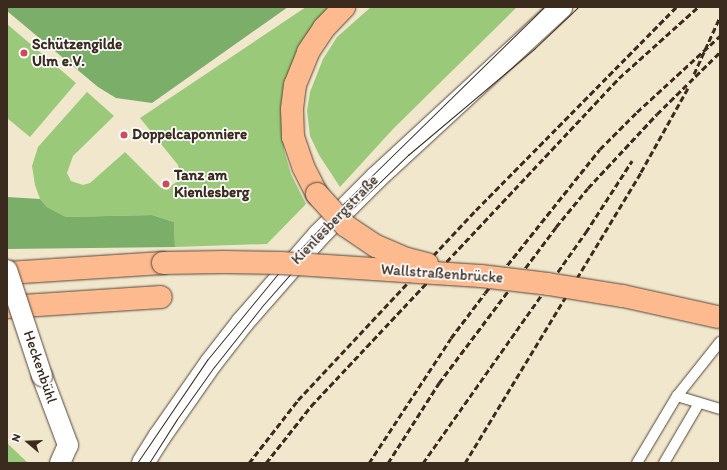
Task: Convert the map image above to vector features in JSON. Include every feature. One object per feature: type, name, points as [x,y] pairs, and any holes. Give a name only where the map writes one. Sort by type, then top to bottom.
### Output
[{"type":"highway","points":[[344,7],[324,28],[308,52],[294,91],[292,109],[293,137],[305,172],[317,194],[346,226],[376,246],[407,259],[481,276]]},
{"type":"highway","name":"Wallstraßenbrücke","points":[[7,271],[163,263],[282,263],[481,276],[548,284],[622,296],[719,317]]},
{"type":"highway","points":[[7,307],[161,297]]},
{"type":"street","name":"Kienlesbergstraße","points":[[143,463],[164,429],[211,363],[242,323],[294,262],[376,178],[561,7]]},
{"type":"street","name":"Heckenbühl","points":[[7,271],[42,376],[68,446],[60,463]]},
{"type":"lane","points":[[637,463],[677,396],[720,342]]},
{"type":"lane","points":[[677,396],[720,409]]},
{"type":"lane","points":[[664,463],[699,403]]},
{"type":"green space","points":[[7,7],[288,7],[152,103],[116,98],[98,87],[7,11]]},
{"type":"green space","points":[[306,7],[331,7],[282,102],[284,150],[291,174],[306,204],[267,244],[175,247],[174,222],[152,215],[66,217],[47,207],[40,199],[35,185],[32,166],[38,147],[87,92],[114,116],[73,156],[67,173],[71,181],[83,185],[90,183],[125,152],[161,188],[169,187],[178,181],[180,172],[178,165],[140,118]]},
{"type":"green space","points":[[371,7],[517,7],[393,129],[340,187],[319,155],[310,136],[307,111],[310,92],[323,59],[337,37]]},
{"type":"green space","name":"Schützengilde Ulm e.V.","points":[[7,24],[76,83],[30,137],[7,118]]},
{"type":"green space","points":[[7,197],[40,199],[47,207],[66,217],[152,215],[174,222],[175,247],[7,249]]},
{"type":"green space","points":[[7,443],[28,463],[7,463]]},
{"type":"tram line","points":[[137,463],[207,360],[285,265],[344,203],[544,7]]},
{"type":"tram line","points":[[149,463],[177,419],[214,367],[264,304],[322,238],[408,155],[535,48],[578,7]]},
{"type":"railway","points":[[249,463],[298,400],[476,210],[676,7]]},
{"type":"railway","points":[[266,463],[311,406],[619,78],[698,7]]},
{"type":"railway","points":[[694,74],[720,17]]},
{"type":"railway","points":[[369,463],[451,338],[600,149],[637,112],[720,36]]},
{"type":"railway","points":[[388,463],[439,383],[556,227],[588,188],[657,114],[720,52]]},
{"type":"railway","points":[[465,463],[641,172],[689,86]]},
{"type":"railway","points":[[423,463],[586,232],[632,161]]},
{"type":"place","name":"Schützengilde Ulm e.V.","points":[[24,53]]},
{"type":"place","name":"Doppelcaponniere","points":[[124,135]]},
{"type":"place","name":"Tanz am Kienlesberg","points":[[166,184]]}]
